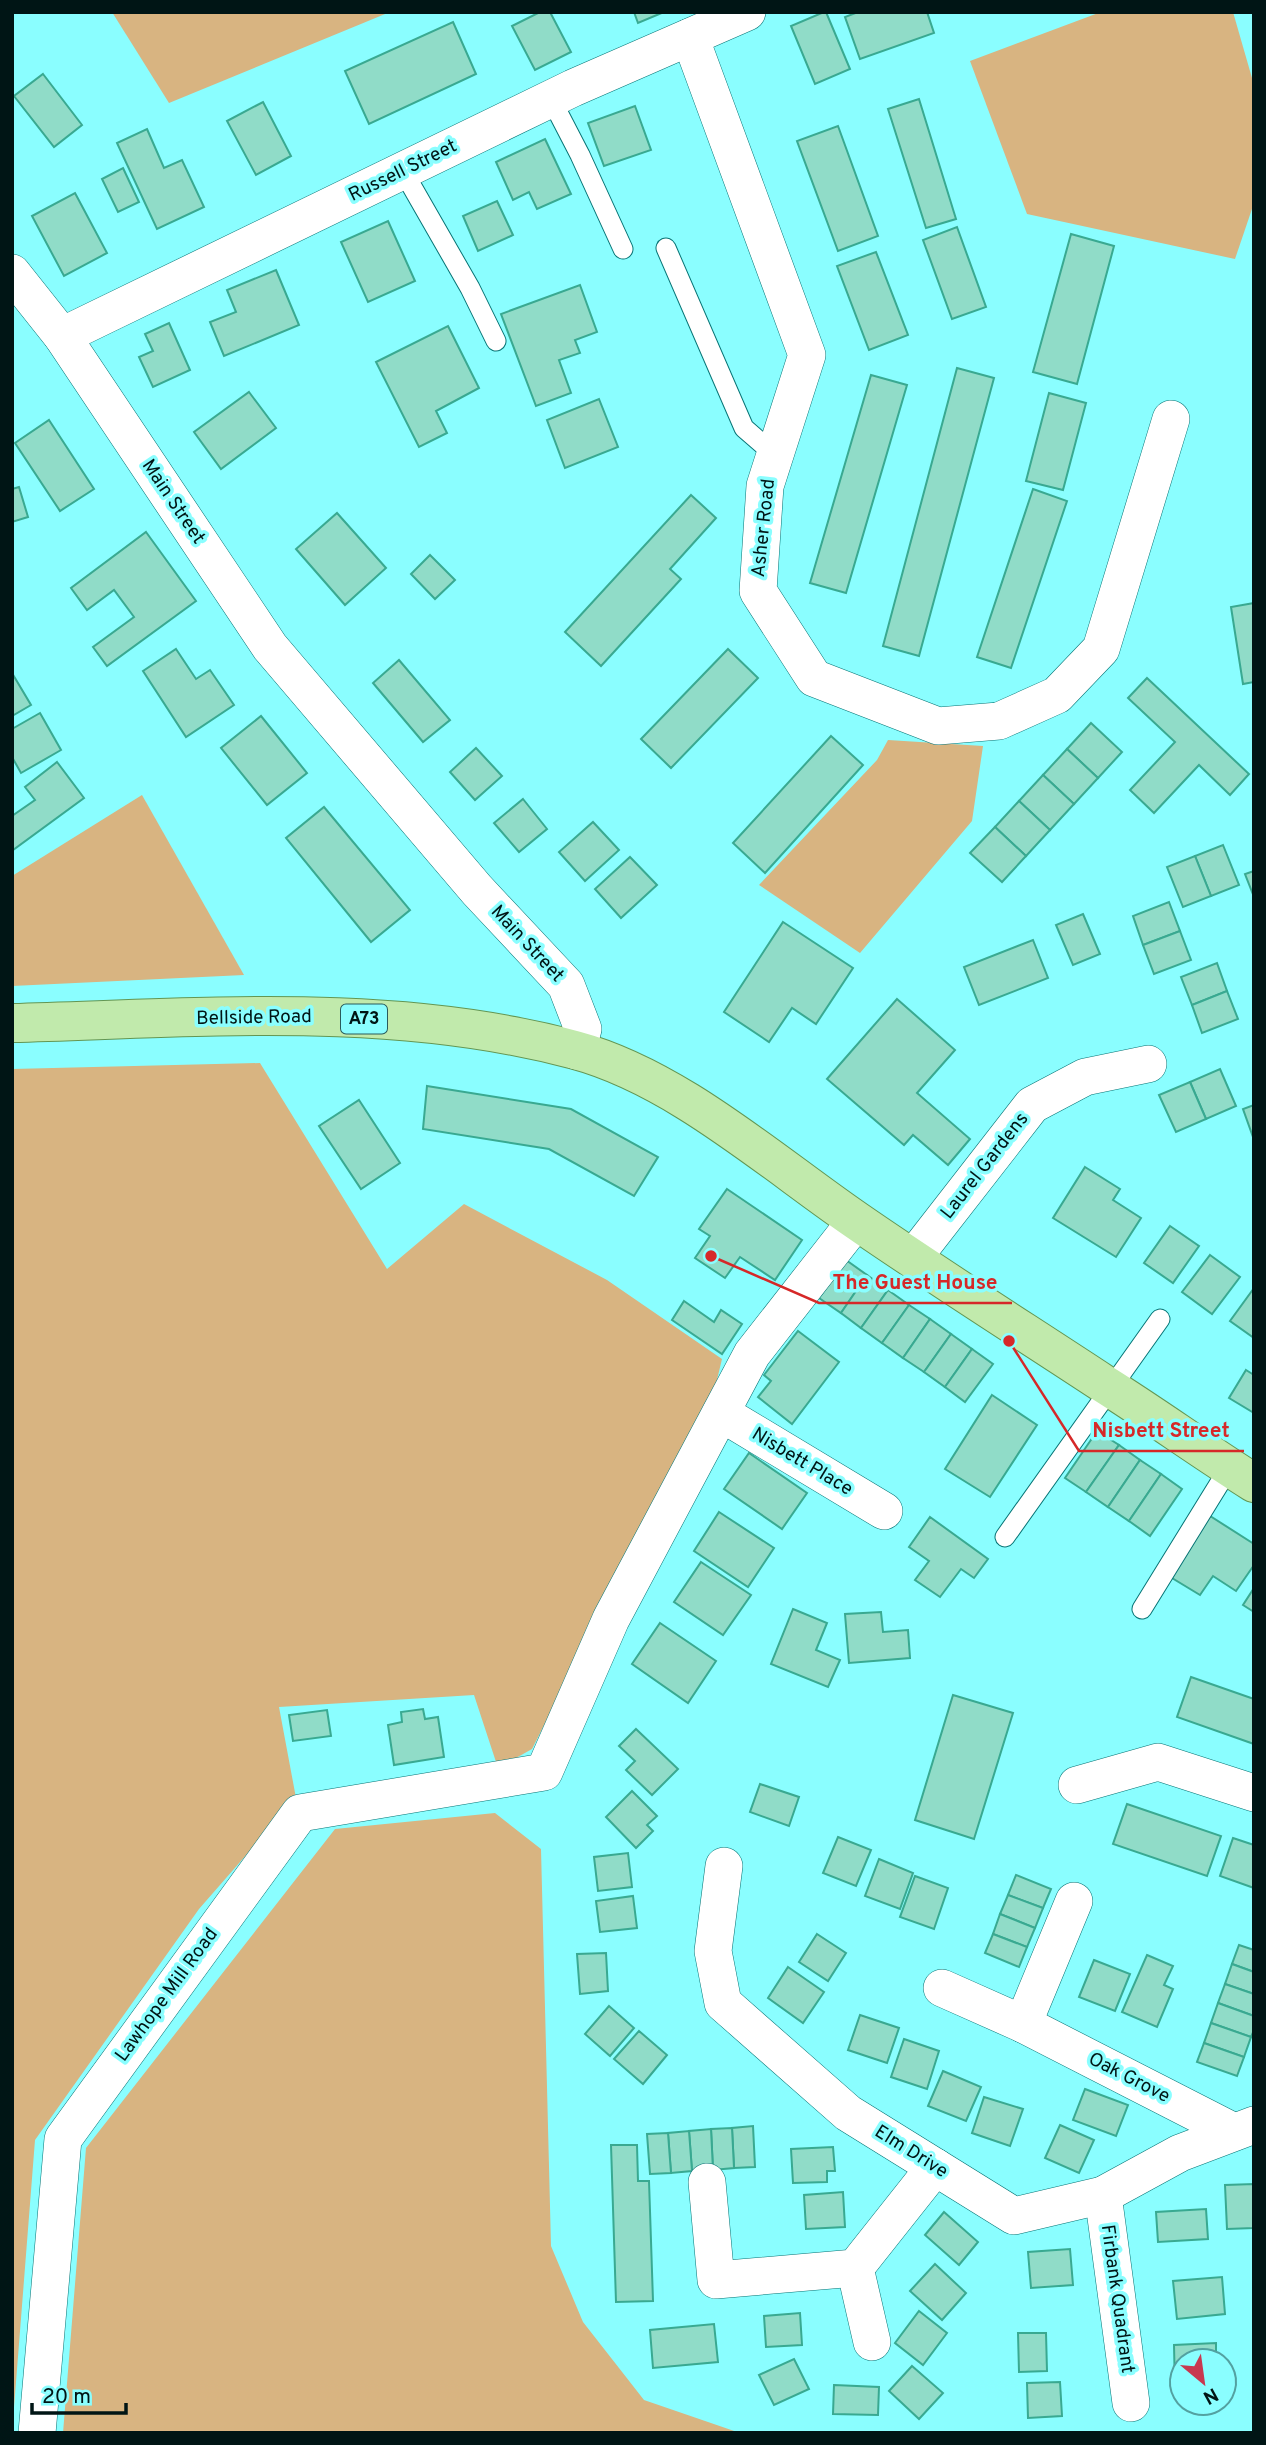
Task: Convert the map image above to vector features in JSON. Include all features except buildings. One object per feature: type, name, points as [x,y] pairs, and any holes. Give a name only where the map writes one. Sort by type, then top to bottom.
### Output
[{"type":"main road","name":"Bellside Road","points":[[12,1024],[304,1017],[382,1019],[488,1031],[577,1051]]},
{"type":"main road","name":"A73","points":[[577,1051],[631,1070],[690,1103],[856,1221],[1241,1475]]},
{"type":"street","name":"Russell Street","points":[[62,336],[551,99],[747,12]]},
{"type":"street","name":"Asher Road","points":[[690,37],[807,355],[765,486],[758,590],[814,678],[939,726],[999,721],[1057,695],[1101,649],[1171,419]]},
{"type":"street","name":"Main Street","points":[[12,273],[62,336],[270,647],[477,890],[566,985],[583,1029],[577,1051]]},
{"type":"street","name":"Laurel Gardens","points":[[913,1258],[1032,1105],[1085,1077],[1148,1063]]},
{"type":"street","points":[[721,1413],[752,1354],[856,1221]]},
{"type":"street","name":"Nisbett Place","points":[[721,1413],[884,1511]]},
{"type":"street","name":"Lawhope Mill Road","points":[[37,2433],[63,2139],[300,1813],[544,1772],[611,1619],[721,1413]]},
{"type":"street","points":[[1077,1785],[1158,1762],[1254,1793]]},
{"type":"street","name":"Elm Drive","points":[[724,1866],[712,1951],[723,2003],[849,2113],[1014,2216],[1103,2195],[1180,2153],[1244,2128]]},
{"type":"street","points":[[1023,2024],[1074,1901]]},
{"type":"street","name":"Oak Grove","points":[[942,1988],[1244,2128]]},
{"type":"street","points":[[707,2182],[716,2280],[855,2268],[935,2167]]},
{"type":"street","name":"Firbank Quadrant","points":[[1103,2195],[1131,2403]]},
{"type":"street","points":[[855,2268],[872,2342]]},
{"type":"lane","points":[[551,99],[623,249]]},
{"type":"lane","points":[[403,171],[470,288],[496,341]]},
{"type":"lane","points":[[666,248],[744,428],[775,455]]},
{"type":"lane","points":[[1005,1537],[1160,1319]]},
{"type":"lane","points":[[1142,1609],[1241,1475]]},
{"type":"shaded area","points":[[112,12],[390,12],[169,103]]},
{"type":"shaded area","points":[[1101,12],[1233,12],[1254,85],[1254,203],[1235,259],[1027,214],[970,61]]},
{"type":"shaded area","points":[[888,740],[983,746],[972,821],[860,953],[759,885],[877,760]]},
{"type":"shaded area","points":[[142,795],[244,975],[12,986],[12,876]]},
{"type":"shaded area","points":[[260,1063],[387,1269],[464,1204],[607,1280],[722,1359],[716,1384],[532,1749],[498,1768],[474,1695],[279,1707],[296,1798],[199,1909],[35,2140],[12,2433],[12,1069]]},
{"type":"shaded area","points":[[495,1813],[541,1849],[551,2246],[583,2322],[644,2400],[740,2433],[63,2433],[86,2148],[335,1829]]},
{"type":"place","name":"The Guest House","points":[[711,1256]]},
{"type":"place","name":"Nisbett Street","points":[[1009,1341]]}]
